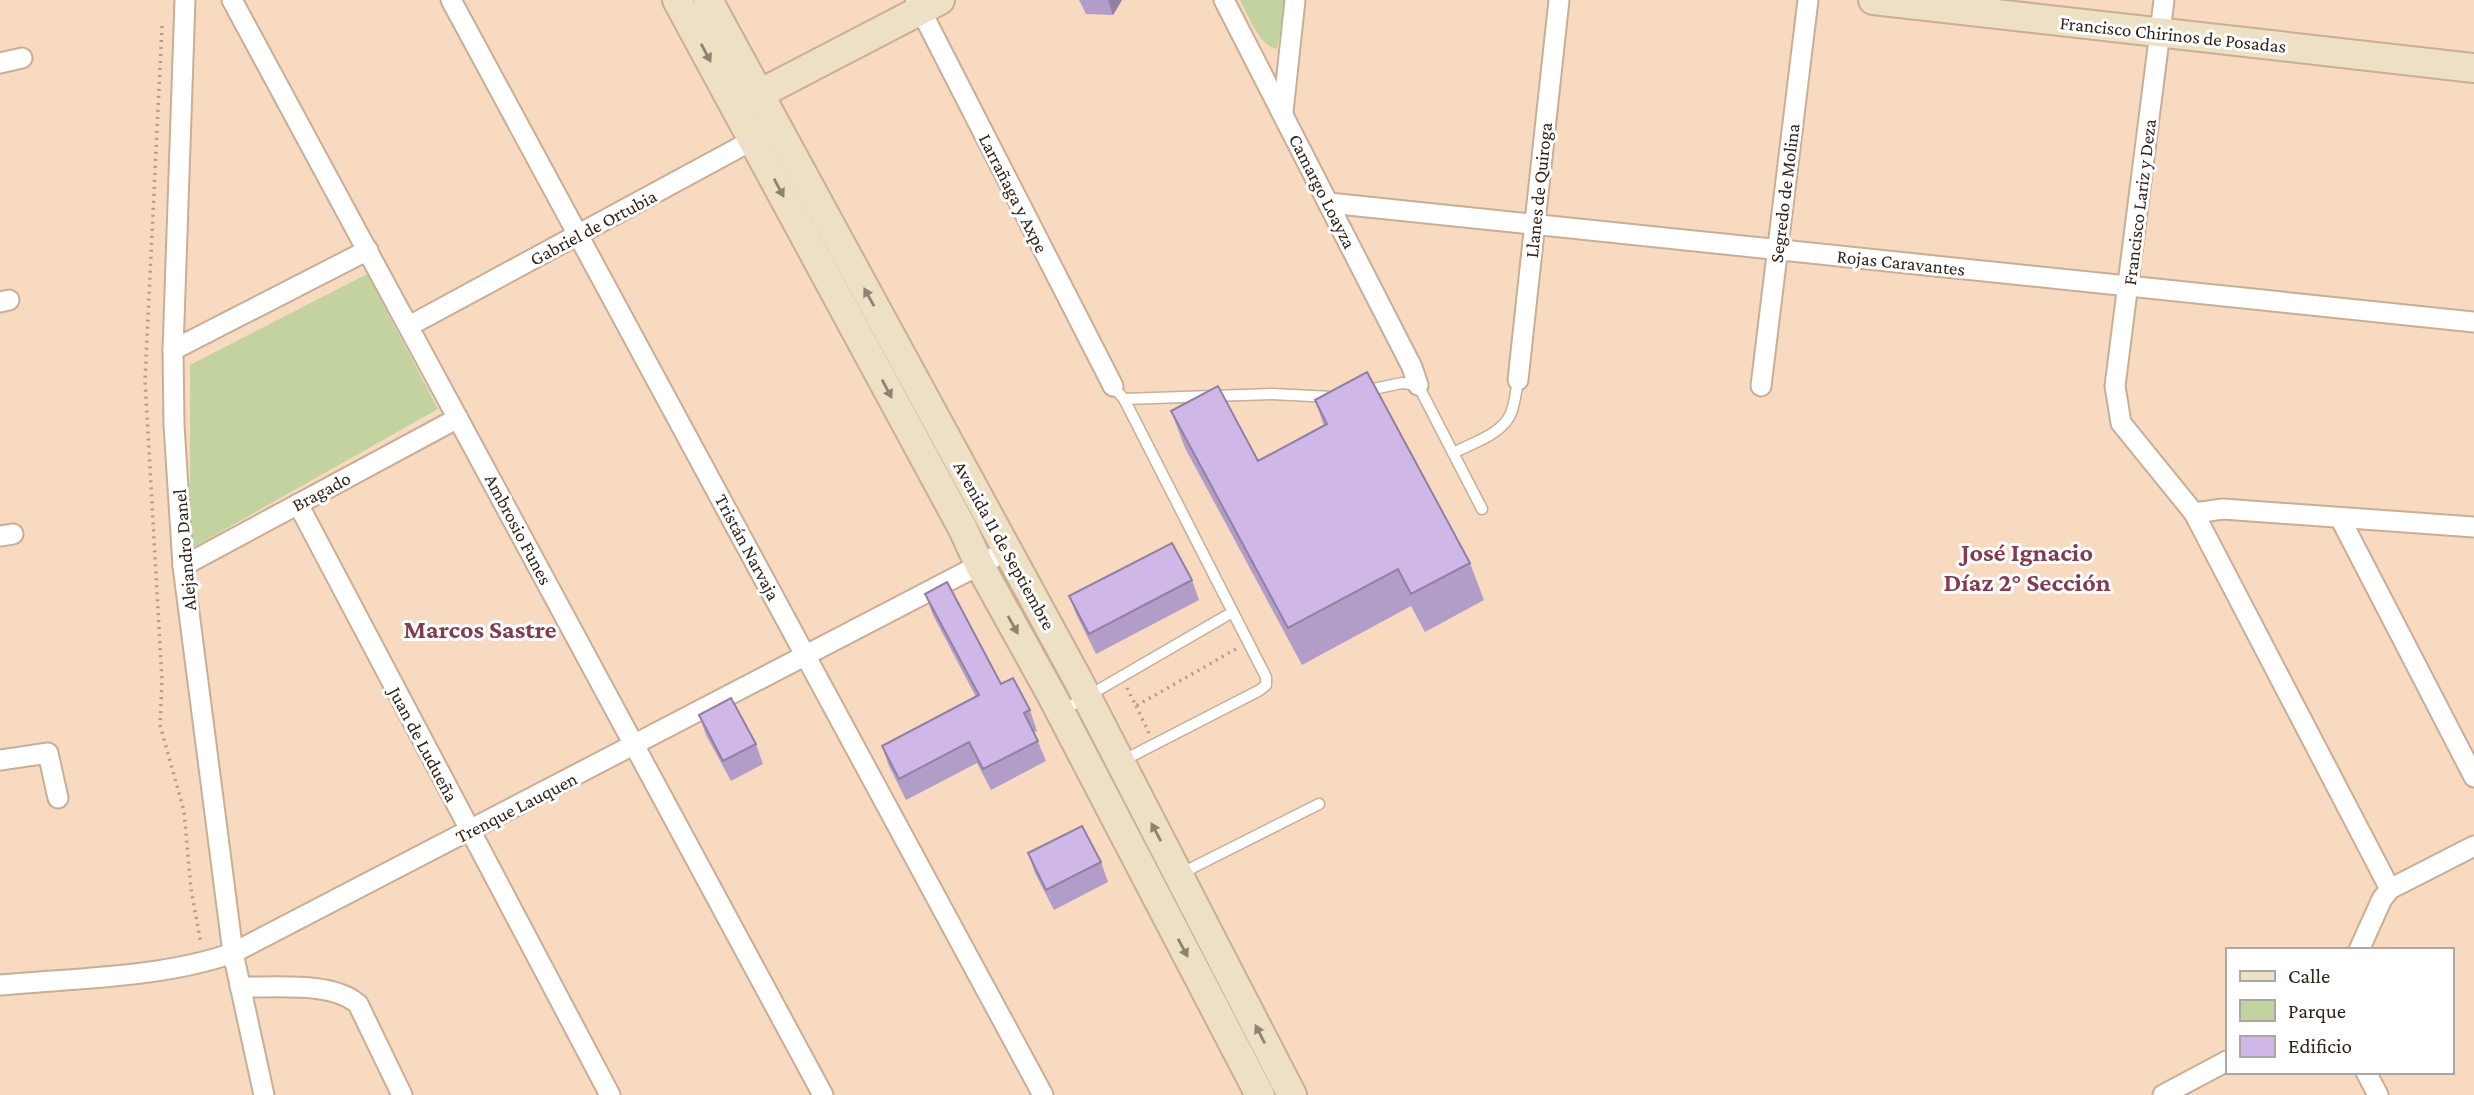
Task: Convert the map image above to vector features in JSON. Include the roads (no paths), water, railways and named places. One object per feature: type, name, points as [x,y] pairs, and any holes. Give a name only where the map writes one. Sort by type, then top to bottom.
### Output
[{"type":"main road","name":"Avenida 11 de Septiembre","points":[[677,0],[747,101],[980,566],[1060,712],[1107,769]]},
{"type":"main road","name":"Avenida 11 de Septiembre","points":[[709,0],[747,101]]},
{"type":"main road","name":"Francisco Chirinos de Posadas","points":[[1873,0],[2474,68]]},
{"type":"main road","points":[[747,101],[925,3]]},
{"type":"main road","name":"Avenida 11 de Septiembre","points":[[764,133],[1008,550],[1087,697],[1107,769],[1165,881],[1292,1095]]},
{"type":"main road","name":"Avenida 11 de Septiembre","points":[[1165,881],[1259,1095]]},
{"type":"street","name":"Alejandro Danel","points":[[185,0],[173,350],[174,425],[183,566],[233,953],[264,1095]]},
{"type":"street","name":"Ambrosio Funes","points":[[232,0],[823,1095]]},
{"type":"street","name":"Tristán Narvaja","points":[[451,0],[1043,1095]]},
{"type":"street","name":"Camargo Loayza","points":[[1224,0],[1419,385]]},
{"type":"street","points":[[1283,112],[1294,0]]},
{"type":"street","name":"Llanes de Quiroga","points":[[1517,380],[1559,0]]},
{"type":"street","name":"Segredo de Molina","points":[[1761,386],[1808,0]]},
{"type":"street","name":"Francisco Lariz y Deza","points":[[2164,0],[2115,386],[2116,403],[2122,423],[2131,438],[2194,513]]},
{"type":"street","name":"Larrañaga y Axpe","points":[[925,3],[1119,392]]},
{"type":"street","points":[[0,62],[22,58]]},
{"type":"street","name":"Gabriel de Ortubia","points":[[409,326],[764,133]]},
{"type":"street","name":"Rojas Caravantes","points":[[1329,203],[1778,248],[2128,288],[2474,321]]},
{"type":"street","points":[[173,350],[368,250]]},
{"type":"street","name":"Bragado","points":[[183,566],[458,418]]},
{"type":"street","name":"Juan de Ludueña","points":[[298,504],[610,1095]]},
{"type":"street","points":[[2390,889],[2194,513],[2223,509],[2474,527]]},
{"type":"street","points":[[2340,518],[2474,777]]},
{"type":"street","name":"Trenque Lauquen","points":[[0,985],[140,972],[204,963],[233,953],[1008,550]]},
{"type":"street","points":[[0,760],[48,753],[58,799]]},
{"type":"street","points":[[2360,948],[2382,899],[2390,889],[2474,846]]},
{"type":"street","points":[[240,987],[331,990],[348,996],[358,1004],[402,1095]]},
{"type":"street","points":[[2166,1094],[2226,1062]]},
{"type":"street","points":[[2367,1074],[2378,1095]]},
{"type":"lane","points":[[1453,453],[1500,429],[1512,411],[1517,380]]},
{"type":"lane","points":[[1107,769],[1266,685],[1266,677],[1119,392],[1351,395],[1386,385],[1419,385],[1482,509]]},
{"type":"lane","points":[[1060,712],[1231,613]]},
{"type":"lane","points":[[1165,881],[1319,804]]},
{"type":"district","name":"José Ignacio Díaz 2° Sección","points":[[2027,567]]},
{"type":"district","name":"Marcos Sastre","points":[[480,629]]}]
